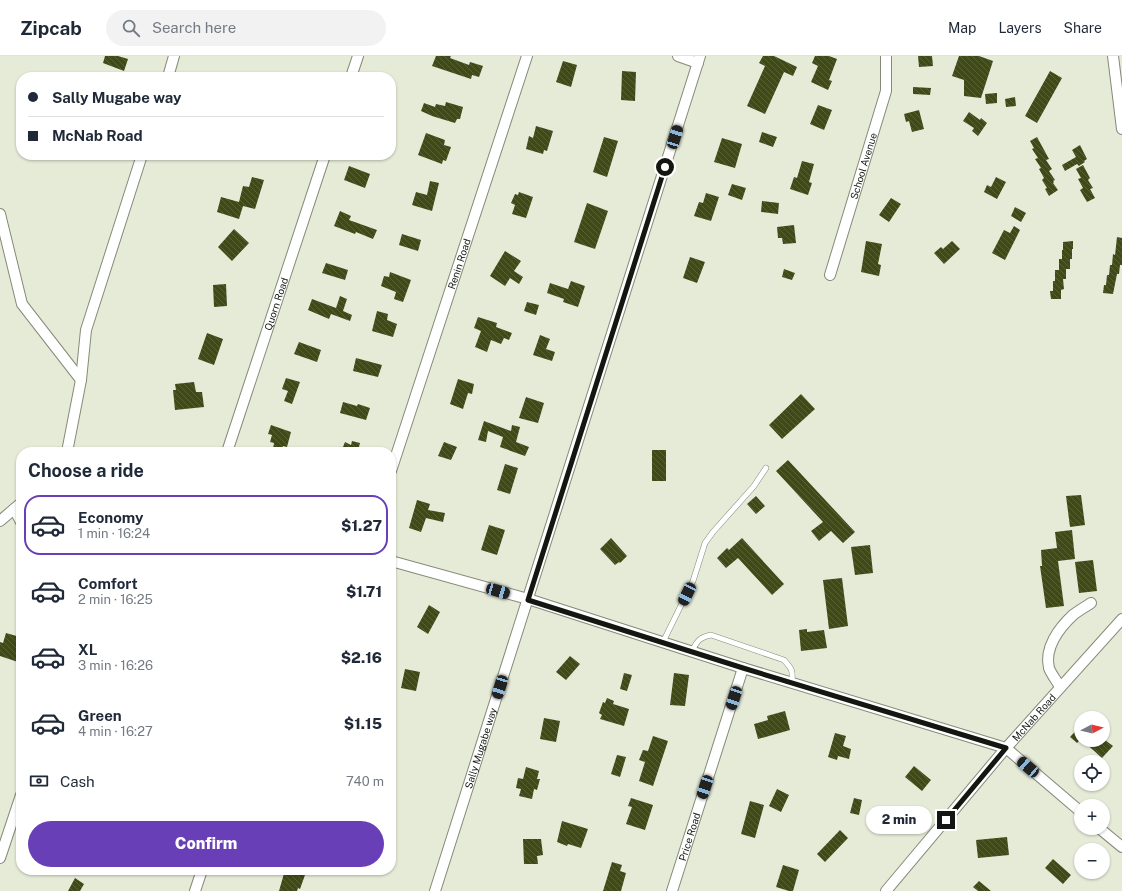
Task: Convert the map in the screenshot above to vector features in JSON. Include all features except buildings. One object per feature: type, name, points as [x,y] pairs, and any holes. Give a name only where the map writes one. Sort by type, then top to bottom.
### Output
[{"type":"street","points":[[169,72],[174,56]]},
{"type":"street","points":[[353,72],[358,56]]},
{"type":"street","name":"Renin Road","points":[[396,456],[526,56]]},
{"type":"street","points":[[678,56],[699,59]]},
{"type":"street","name":"School Avenue","points":[[830,275],[886,91],[886,56]]},
{"type":"street","points":[[1113,56],[1122,129]]},
{"type":"street","name":"Sally Mugabe way","points":[[435,891],[699,59]]},
{"type":"street","points":[[68,447],[80,380],[86,330],[140,160]]},
{"type":"street","name":"Quorn Road","points":[[229,447],[323,160]]},
{"type":"street","points":[[0,214],[22,304],[80,380]]},
{"type":"street","points":[[0,521],[16,508]]},
{"type":"street","points":[[396,562],[528,600],[743,668],[1006,748],[1074,806]]},
{"type":"street","points":[[1060,687],[1050,669],[1048,658],[1049,648],[1057,633],[1073,615],[1091,603]]},
{"type":"street","name":"McNab Road","points":[[886,891],[1006,748],[1122,619]]},
{"type":"street","name":"Price Road","points":[[672,891],[743,668]]},
{"type":"street","points":[[0,858],[16,810]]},
{"type":"street","points":[[1107,835],[1122,847]]},
{"type":"street","points":[[195,891],[200,875]]},
{"type":"lane","points":[[663,642],[693,581],[705,543],[754,486],[766,468]]},
{"type":"lane","points":[[692,651],[696,642],[704,636],[711,634],[784,660],[791,667],[793,672],[792,683]]},
{"type":"route","points":[[665,167],[528,600],[743,668],[1006,748],[946,820]]}]
